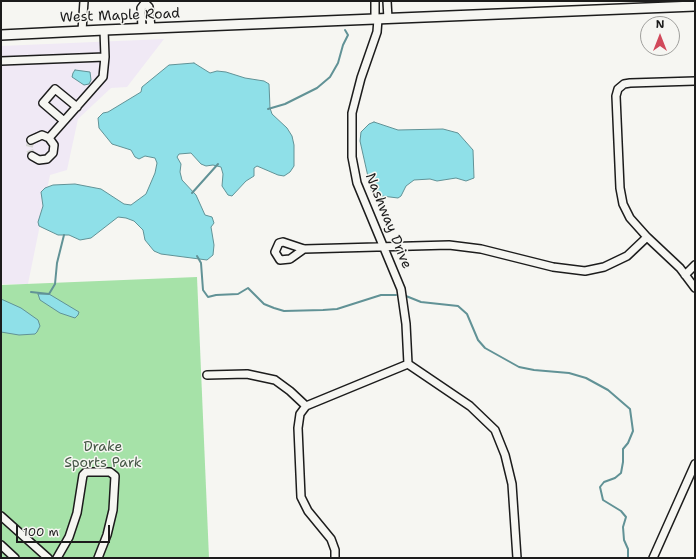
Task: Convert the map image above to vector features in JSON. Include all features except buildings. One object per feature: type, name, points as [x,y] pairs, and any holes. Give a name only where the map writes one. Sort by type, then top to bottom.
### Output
[{"type":"main road","name":"West Maple Road","points":[[1,35],[679,4],[692,5]]},
{"type":"street","points":[[82,31],[84,1]]},
{"type":"street","name":"Nashway Drive","points":[[375,1],[377,32],[361,78],[352,113],[352,157],[357,183],[401,289],[406,324],[408,364]]},
{"type":"street","points":[[387,1],[388,18]]},
{"type":"street","points":[[145,2],[141,8],[146,28]]},
{"type":"street","points":[[49,138],[103,77],[105,57],[104,30]]},
{"type":"street","points":[[1,61],[105,57]]},
{"type":"street","points":[[695,81],[624,84],[618,89],[616,96],[620,188],[623,204],[630,218],[685,275],[695,288]]},
{"type":"street","points":[[64,121],[43,103],[55,89],[77,106]]},
{"type":"street","points":[[31,140],[38,135],[49,138],[54,145],[50,156],[39,160],[32,156]]},
{"type":"street","points":[[304,249],[449,246],[481,249],[553,267],[586,271],[604,267],[627,256],[647,237]]},
{"type":"street","points":[[685,275],[695,265]]},
{"type":"street","points":[[335,558],[335,550],[331,539],[308,510],[301,497],[298,428],[300,414],[306,406],[408,364],[470,406],[494,430],[505,455],[512,484],[517,558]]},
{"type":"street","points":[[207,375],[247,374],[275,380],[290,391],[306,406]]},
{"type":"street","points":[[654,558],[695,464]]},
{"type":"street","points":[[58,558],[69,537],[77,513],[83,475],[86,472],[110,472],[115,476],[113,510],[107,535],[98,558]]},
{"type":"street","points":[[1,516],[48,558]]},
{"type":"street","points":[[1,545],[15,558]]},
{"type":"shaded area","points":[[164,39],[127,87],[111,88],[78,119],[67,170],[50,175],[28,284],[1,284],[1,46]]},
{"type":"green space","name":"Drake Sports Park","points":[[197,277],[209,558],[1,558],[1,285]]},
{"type":"water","points":[[194,63],[210,73],[217,71],[226,72],[245,78],[264,81],[269,84],[270,108],[272,114],[287,128],[292,136],[294,145],[294,166],[290,172],[284,176],[278,175],[257,166],[254,168],[254,176],[246,181],[232,196],[228,195],[222,186],[223,174],[221,167],[213,165],[206,166],[201,164],[191,153],[179,154],[177,157],[181,164],[180,172],[182,180],[196,195],[205,215],[212,217],[214,223],[211,227],[214,245],[213,255],[207,260],[161,254],[154,251],[145,240],[143,230],[134,221],[126,218],[118,217],[91,238],[80,240],[69,235],[58,235],[39,226],[38,222],[43,206],[41,192],[45,188],[53,185],[75,184],[101,189],[124,204],[131,205],[146,194],[155,173],[157,163],[155,158],[145,156],[139,159],[135,157],[131,150],[112,144],[99,128],[98,118],[103,113],[108,112],[141,92],[142,87],[169,65]]},
{"type":"water","points":[[75,70],[90,72],[91,80],[89,84],[84,85],[72,77]]},
{"type":"water","points":[[374,122],[398,130],[443,129],[458,133],[473,150],[474,178],[466,181],[456,178],[437,181],[430,179],[414,180],[406,186],[401,196],[398,198],[374,195],[371,190],[360,141],[361,132],[369,124]]},
{"type":"water","points":[[38,294],[49,294],[79,312],[78,315],[75,318],[60,313],[40,300]]},
{"type":"water","points":[[1,299],[21,308],[38,320],[40,326],[37,332],[35,334],[19,335],[1,332]]},
{"type":"waterway","points":[[268,109],[285,104],[317,88],[330,77],[338,63],[343,45],[348,35],[345,30]]},
{"type":"waterway","points":[[192,193],[218,164]]},
{"type":"waterway","points":[[31,292],[49,294],[55,284],[57,263],[64,235]]},
{"type":"waterway","points":[[197,256],[201,263],[203,290],[208,297],[238,294],[248,288],[264,304],[284,311],[337,309],[381,295],[396,295]]},
{"type":"waterway","points":[[406,296],[421,302],[458,306],[467,314],[478,340],[485,348],[519,367],[569,373],[586,378],[608,390],[630,409],[633,431],[628,443],[623,449],[621,473],[615,478],[604,482],[600,487],[603,500],[621,511],[626,517],[623,527],[624,540],[628,549],[628,558]]},
{"type":"tunnel","points":[[31,140],[29,148],[32,156]]}]
